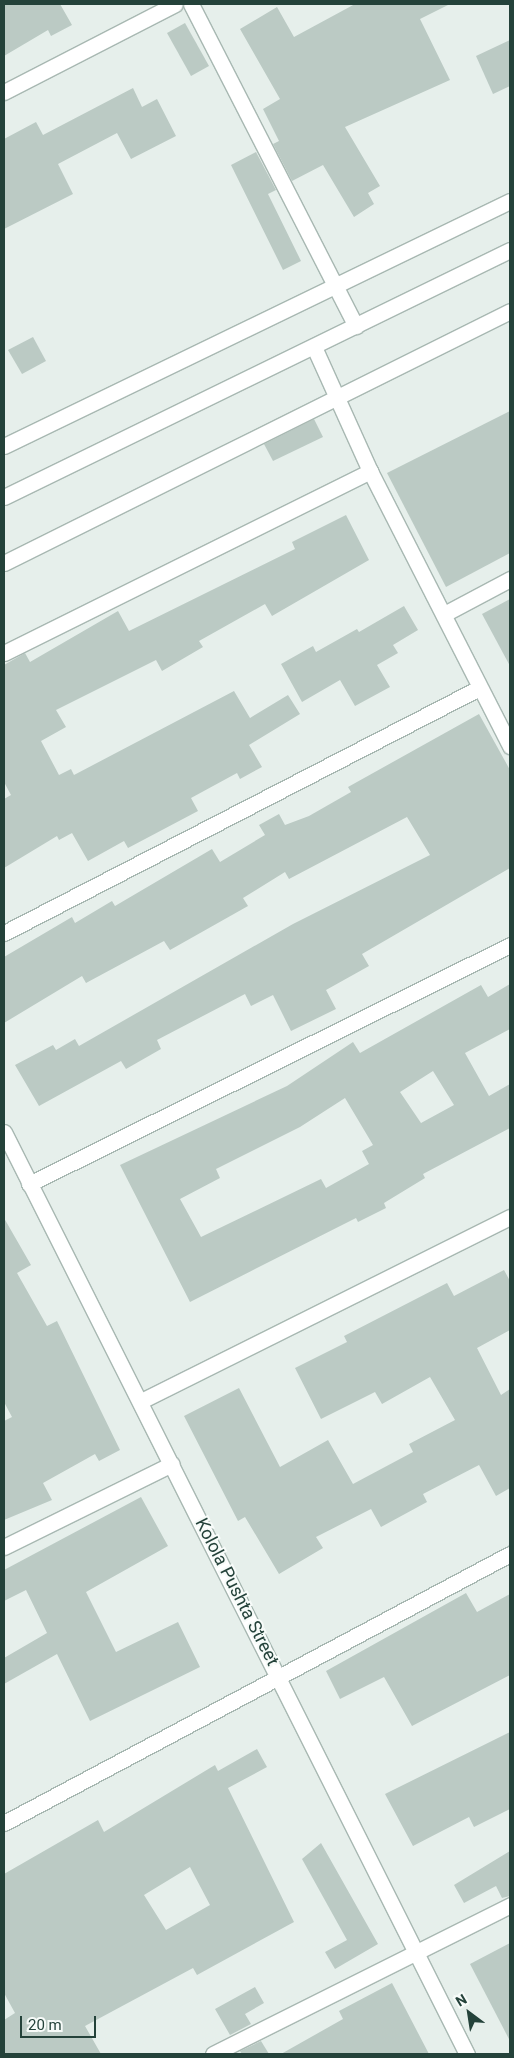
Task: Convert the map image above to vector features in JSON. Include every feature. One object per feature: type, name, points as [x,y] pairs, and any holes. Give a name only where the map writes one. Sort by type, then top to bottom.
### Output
[{"type":"street","points":[[4,92],[175,4]]},
{"type":"street","points":[[191,4],[356,326]]},
{"type":"street","points":[[4,446],[335,288],[510,201]]},
{"type":"street","points":[[4,497],[510,250]]},
{"type":"street","points":[[4,563],[338,400],[510,311]]},
{"type":"street","points":[[314,346],[370,470],[510,746]]},
{"type":"street","points":[[4,653],[370,470]]},
{"type":"street","points":[[444,614],[510,579]]},
{"type":"street","points":[[4,933],[479,688]]},
{"type":"street","points":[[29,1184],[510,945]]},
{"type":"street","name":"Kolola Pushta Street","points":[[4,1132],[141,1401],[466,2054]]},
{"type":"street","points":[[141,1401],[510,1217]]},
{"type":"street","points":[[4,1547],[172,1464]]},
{"type":"street","points":[[4,1823],[510,1554]]},
{"type":"street","points":[[213,2054],[510,1905]]},
{"type":"building","points":[[4,4],[60,4],[72,25],[51,36],[48,30],[4,56]]},
{"type":"building","points":[[355,4],[450,4],[420,19],[450,80],[345,127],[380,186],[368,193],[374,204],[354,217],[323,165],[292,181],[273,144],[279,141],[263,109],[280,99],[240,29],[277,7],[294,37]]},
{"type":"building","points":[[185,23],[209,66],[191,76],[167,33]]},
{"type":"building","points":[[510,40],[510,86],[493,94],[476,56]]},
{"type":"building","points":[[133,88],[142,107],[157,99],[176,136],[131,159],[117,133],[58,164],[73,194],[4,229],[4,139],[36,122],[43,135]]},
{"type":"building","points":[[256,152],[276,190],[268,194],[301,261],[283,270],[231,165]]},
{"type":"building","points":[[33,337],[46,361],[22,374],[8,350]]},
{"type":"building","points":[[510,411],[510,553],[446,587],[387,473]]},
{"type":"building","points":[[314,419],[323,437],[273,461],[264,444]]},
{"type":"building","points":[[346,515],[369,560],[272,616],[265,604],[199,641],[203,647],[162,671],[156,660],[56,710],[66,727],[41,741],[59,775],[71,769],[74,775],[234,691],[250,718],[288,695],[300,714],[249,745],[262,767],[240,779],[237,773],[191,798],[198,811],[128,848],[124,841],[88,861],[72,833],[59,840],[57,836],[4,868],[4,799],[11,795],[4,782],[4,665],[25,653],[30,662],[118,611],[129,631],[295,549],[292,542]]},
{"type":"building","points":[[510,599],[510,666],[482,614]]},
{"type":"building","points":[[404,606],[418,630],[393,645],[398,653],[377,665],[390,687],[355,706],[340,680],[302,702],[281,664],[313,646],[316,652],[357,629],[359,632]]},
{"type":"building","points":[[479,714],[510,770],[510,868],[362,954],[369,966],[326,990],[336,1009],[291,1031],[273,995],[251,1006],[245,994],[157,1040],[161,1049],[126,1069],[121,1061],[39,1106],[15,1065],[53,1045],[56,1050],[75,1039],[79,1046],[293,924],[430,855],[407,817],[289,879],[285,872],[243,898],[248,906],[170,950],[164,941],[86,983],[82,976],[4,1023],[4,957],[72,917],[75,923],[112,901],[115,906],[212,849],[220,862],[265,835],[259,825],[279,814],[285,825],[309,816],[351,792],[348,787]]},
{"type":"building","points":[[510,984],[510,1029],[465,1053],[489,1096],[510,1084],[510,1128],[423,1174],[425,1178],[384,1203],[386,1208],[358,1222],[356,1218],[190,1302],[120,1165],[287,1086],[353,1042],[360,1053],[481,985],[488,997]],"holes":[[[433,1071],[454,1105],[421,1123],[400,1092]],[[345,1098],[373,1145],[362,1151],[369,1164],[326,1188],[321,1179],[201,1237],[180,1199],[220,1178],[216,1169],[300,1127]]]},
{"type":"building","points":[[4,1218],[31,1265],[17,1273],[47,1326],[57,1321],[120,1450],[99,1461],[95,1454],[43,1483],[52,1500],[4,1520],[4,1421],[12,1417],[4,1402]]},
{"type":"building","points":[[504,1270],[510,1281],[510,1330],[477,1348],[501,1395],[510,1389],[510,1488],[496,1496],[479,1465],[423,1494],[427,1502],[381,1527],[371,1509],[316,1537],[323,1548],[279,1574],[245,1517],[238,1521],[184,1416],[239,1388],[280,1467],[328,1440],[353,1484],[413,1452],[409,1444],[455,1420],[430,1377],[382,1404],[375,1392],[321,1419],[295,1368],[347,1342],[344,1336],[447,1283],[454,1296]]},
{"type":"building","points":[[141,1497],[168,1546],[86,1592],[116,1652],[178,1622],[200,1667],[90,1721],[57,1654],[4,1684],[4,1658],[47,1633],[26,1590],[4,1601],[4,1570]]},
{"type":"building","points":[[466,1593],[477,1612],[510,1594],[510,1675],[412,1726],[384,1677],[340,1699],[326,1671]]},
{"type":"building","points":[[510,1732],[510,1809],[474,1827],[469,1817],[413,1846],[385,1794]]},
{"type":"building","points":[[257,1749],[267,1767],[228,1788],[294,1922],[197,1975],[193,1968],[85,2026],[101,2054],[4,2054],[4,2020],[15,2013],[4,1993],[4,1874],[98,1820],[104,1832],[215,1765],[218,1771]],"holes":[[[190,1867],[210,1905],[166,1930],[144,1895]]]},
{"type":"building","points":[[321,1843],[378,1944],[335,1969],[325,1952],[347,1940],[302,1859]]},
{"type":"building","points":[[510,1851],[510,1896],[502,1898],[496,1886],[464,1903],[454,1885]]},
{"type":"building","points":[[510,1943],[510,2041],[470,1964]]},
{"type":"building","points":[[392,1983],[429,2054],[281,2054],[343,2019],[339,2011]]},
{"type":"building","points":[[255,1987],[264,2003],[245,2014],[251,2024],[230,2035],[215,2009]]},
{"type":"building","points":[[261,2041],[269,2054],[242,2054],[240,2051]]}]
